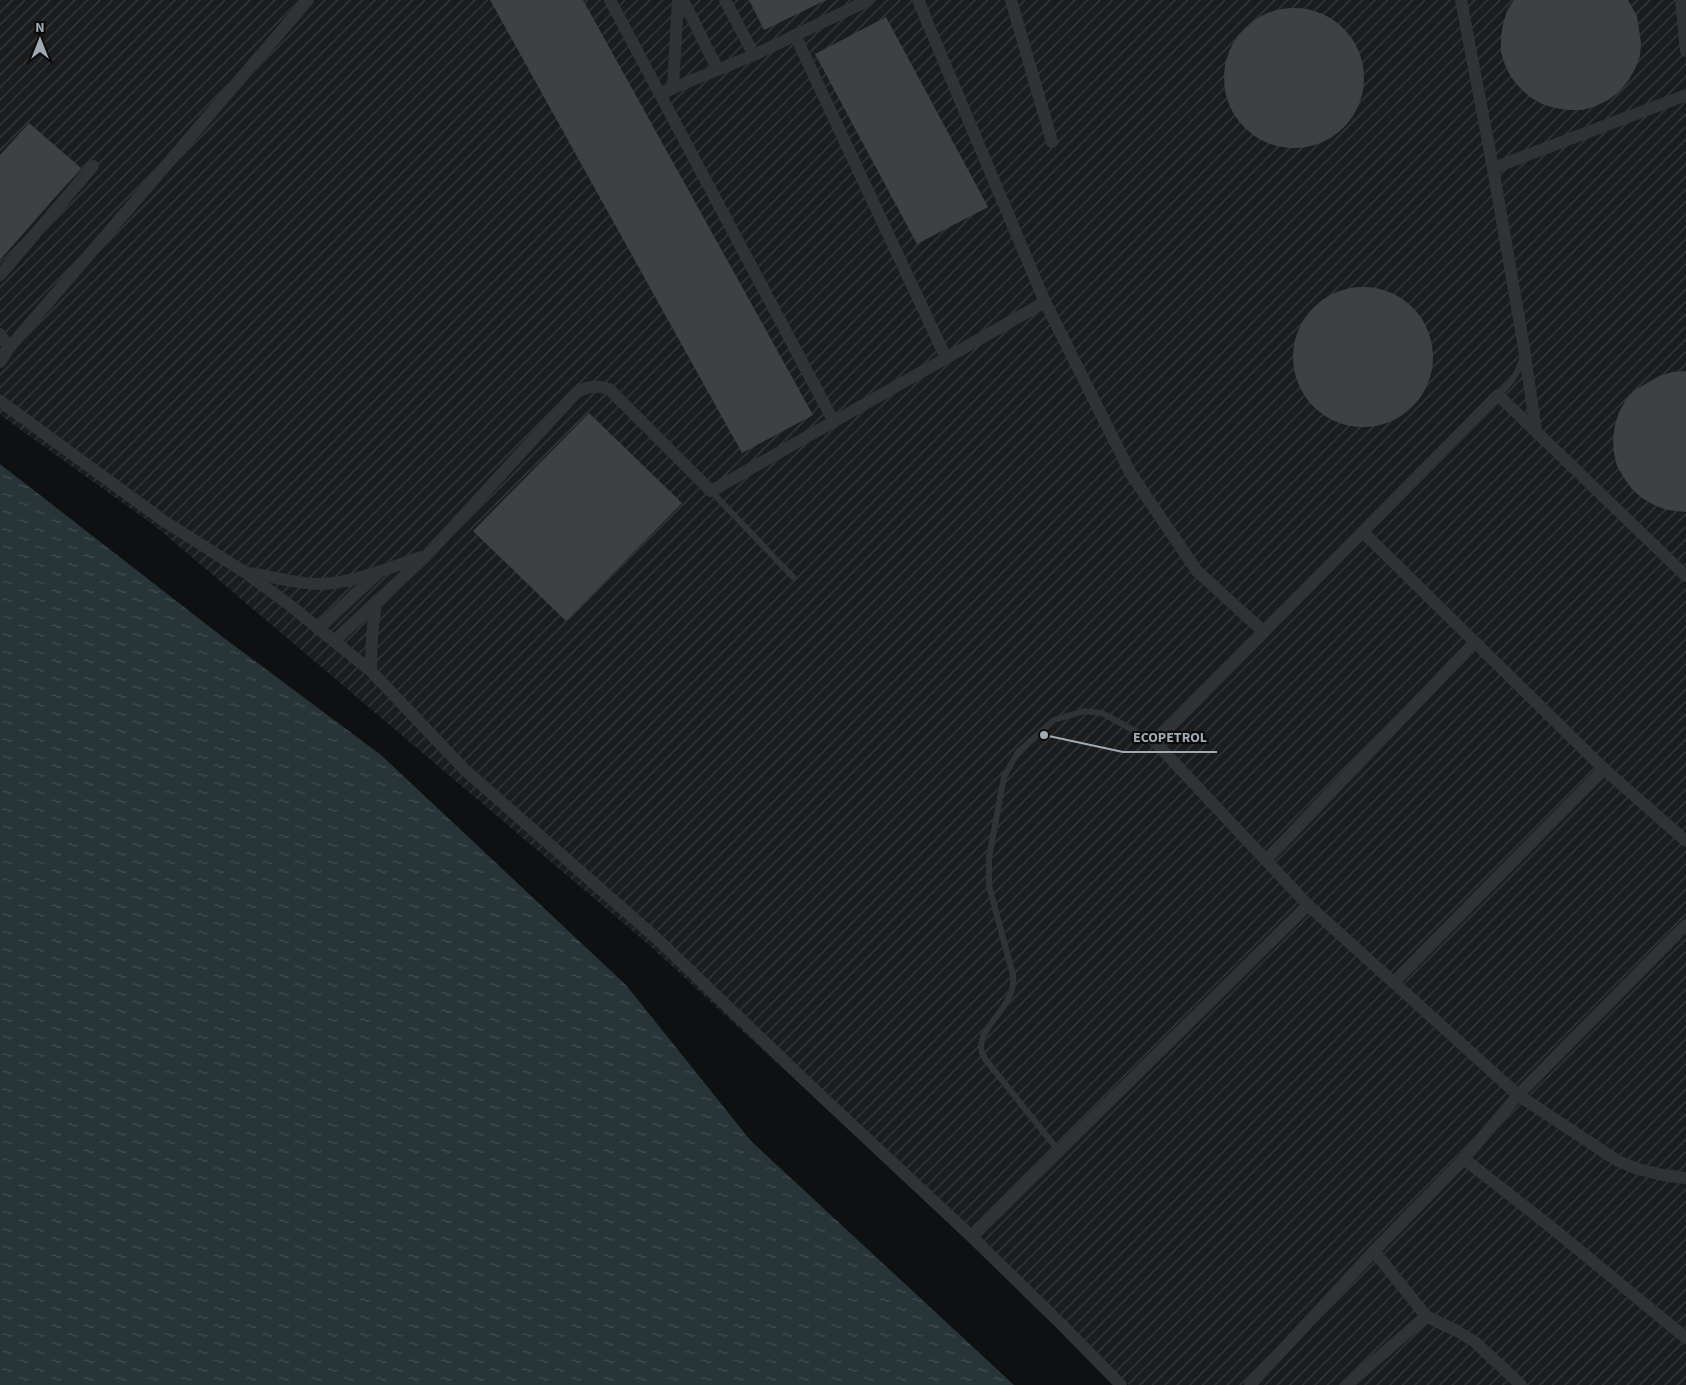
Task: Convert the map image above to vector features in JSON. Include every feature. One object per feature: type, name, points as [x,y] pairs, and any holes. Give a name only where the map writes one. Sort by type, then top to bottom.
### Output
[{"type":"street","points":[[0,362],[9,348],[308,0]]},
{"type":"street","points":[[610,0],[834,422]]},
{"type":"street","points":[[673,88],[678,0]]},
{"type":"street","points":[[683,0],[718,70]]},
{"type":"street","points":[[725,0],[754,55]]},
{"type":"street","points":[[660,95],[754,55],[869,0]]},
{"type":"street","points":[[918,0],[1045,302],[1131,474],[1197,572],[1264,632]]},
{"type":"street","points":[[1011,0],[1052,142]]},
{"type":"street","points":[[1461,0],[1524,348],[1536,431]]},
{"type":"street","points":[[1681,0],[1686,51]]},
{"type":"street","points":[[795,36],[946,358]]},
{"type":"street","points":[[1492,168],[1686,95]]},
{"type":"street","points":[[0,276],[93,166]]},
{"type":"street","points":[[334,641],[426,556],[577,392],[588,387],[599,386],[609,389],[711,491],[1045,302]]},
{"type":"street","points":[[0,334],[9,348]]},
{"type":"street","points":[[1686,576],[1498,395],[1155,742],[1308,905],[1518,1095],[1618,1160],[1638,1170],[1686,1178]]},
{"type":"street","points":[[0,401],[164,520],[246,572],[372,671],[465,770],[654,936],[972,1237],[1062,1324],[1121,1385]]},
{"type":"street","points":[[1363,532],[1604,769],[1686,841]]},
{"type":"street","points":[[246,572],[317,584],[338,582],[381,571],[426,556]]},
{"type":"street","points":[[318,629],[381,571]]},
{"type":"street","points":[[372,671],[370,642],[377,600]]},
{"type":"street","points":[[1266,860],[1475,642]]},
{"type":"street","points":[[1394,982],[1604,769]]},
{"type":"street","points":[[972,1237],[1308,905]]},
{"type":"street","points":[[1250,1385],[1374,1251],[1464,1159],[1518,1095],[1686,925]]},
{"type":"street","points":[[1464,1159],[1551,1227],[1686,1338]]},
{"type":"street","points":[[1374,1251],[1426,1316],[1475,1342],[1521,1385]]},
{"type":"street","points":[[1347,1385],[1426,1316]]},
{"type":"lane","points":[[1498,395],[1508,386],[1516,374],[1522,362],[1524,348]]},
{"type":"lane","points":[[711,491],[793,577]]},
{"type":"lane","points":[[1058,1150],[985,1059],[981,1049],[982,1038],[1012,994],[1014,985],[1013,975],[988,886],[989,856],[1004,777],[1018,752],[1054,720],[1084,711],[1102,713],[1155,742]]},
{"type":"shaded area","points":[[0,0],[1686,0],[1686,1385],[1129,1385],[649,945],[155,526],[0,415]]},
{"type":"water","points":[[0,464],[224,638],[381,755],[626,985],[751,1141],[1014,1385],[0,1385]]},
{"type":"building","points":[[490,0],[583,0],[813,415],[742,453]]},
{"type":"building","points":[[749,0],[826,0],[764,30]]},
{"type":"building","points":[[1514,0],[1628,0],[1637,16],[1641,43],[1640,56],[1628,81],[1619,92],[1608,100],[1583,110],[1555,108],[1542,104],[1530,97],[1511,77],[1501,52],[1503,24],[1507,11]]},
{"type":"building","points":[[1294,8],[1308,9],[1321,13],[1343,29],[1359,51],[1363,64],[1363,92],[1359,105],[1343,127],[1321,143],[1308,147],[1294,148],[1280,147],[1267,143],[1245,127],[1229,105],[1225,92],[1224,78],[1225,64],[1229,51],[1245,29],[1267,13],[1280,9]]},
{"type":"building","points":[[886,17],[988,207],[917,244],[815,54]]},
{"type":"building","points":[[29,123],[81,168],[0,260],[0,155]]},
{"type":"building","points":[[1363,287],[1377,288],[1390,292],[1412,308],[1428,330],[1432,343],[1432,371],[1428,384],[1412,406],[1390,422],[1377,426],[1363,427],[1349,426],[1336,422],[1314,406],[1298,384],[1294,371],[1293,357],[1294,343],[1298,330],[1314,308],[1336,292],[1349,288]]},
{"type":"building","points":[[1686,371],[1686,512],[1667,510],[1654,505],[1632,489],[1617,466],[1613,439],[1619,412],[1635,390],[1659,376],[1672,372]]},
{"type":"building","points":[[589,413],[682,503],[566,621],[473,531]]},
{"type":"place","name":"ECOPETROL","points":[[1044,735]]}]
